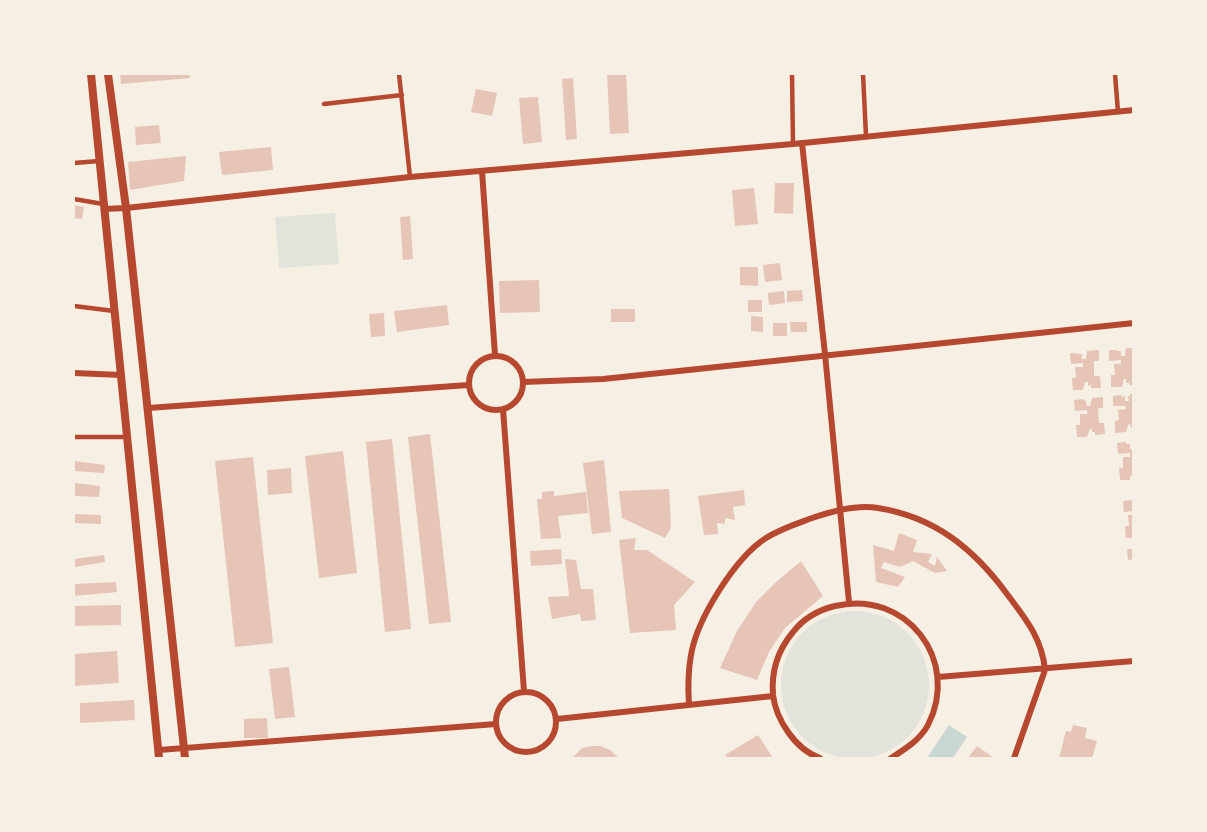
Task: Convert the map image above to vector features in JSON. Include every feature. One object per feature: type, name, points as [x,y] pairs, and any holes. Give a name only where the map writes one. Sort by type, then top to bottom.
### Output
[{"type":"highway","points":[[91,74],[159,754]]},
{"type":"highway","points":[[108,74],[126,208],[186,759]]},
{"type":"street","points":[[399,74],[410,177]]},
{"type":"street","points":[[792,74],[793,144]]},
{"type":"street","points":[[863,74],[866,136]]},
{"type":"street","points":[[1115,74],[1118,111]]},
{"type":"street","points":[[324,104],[402,95]]},
{"type":"street","points":[[74,199],[126,208],[410,177],[793,144],[1134,110]]},
{"type":"street","points":[[802,143],[849,602]]},
{"type":"street","points":[[74,163],[99,161]]},
{"type":"street","points":[[482,171],[495,355]]},
{"type":"street","points":[[74,306],[114,311]]},
{"type":"street","points":[[524,382],[603,379],[1134,323]]},
{"type":"street","points":[[495,355],[510,359],[520,370],[524,382],[520,396],[512,405],[496,410],[483,407],[472,396],[468,385],[472,369],[481,359],[495,355]]},
{"type":"street","points":[[74,373],[121,375]]},
{"type":"street","points":[[148,408],[468,385]]},
{"type":"street","points":[[503,409],[524,691]]},
{"type":"street","points":[[74,437],[127,437]]},
{"type":"street","points":[[689,705],[690,663],[693,647],[702,624],[727,577],[750,551],[773,533],[825,513],[856,507],[877,507],[931,525],[955,539],[985,565],[1028,621],[1040,646],[1044,668],[1014,759]]},
{"type":"street","points":[[820,759],[795,741],[781,720],[773,696],[774,669],[783,644],[800,623],[823,609],[849,602],[875,604],[898,614],[918,630],[932,652],[938,677],[936,702],[927,726],[911,746],[891,759]]},
{"type":"street","points":[[938,677],[1134,660]]},
{"type":"street","points":[[524,691],[533,692],[550,702],[557,719],[553,737],[546,745],[529,752],[511,748],[503,742],[496,724],[496,715],[506,699],[514,693],[524,691]]},
{"type":"street","points":[[557,719],[773,696]]},
{"type":"street","points":[[159,754],[185,748],[496,724]]},
{"type":"street","points":[[538,750],[539,759]]},
{"type":"shaded area","points":[[335,213],[339,264],[279,268],[275,217]]},
{"type":"shaded area","points":[[855,611],[883,617],[907,633],[923,657],[929,685],[923,713],[907,737],[883,753],[855,759],[827,753],[803,737],[787,713],[781,685],[787,657],[803,633],[827,617]]},
{"type":"shaded area","points":[[949,725],[967,737],[953,758],[927,758]]},
{"type":"building","points":[[120,74],[189,74],[190,78],[121,84]]},
{"type":"building","points":[[607,74],[626,74],[629,133],[610,134]]},
{"type":"building","points":[[573,78],[577,139],[566,140],[562,79]]},
{"type":"building","points":[[476,89],[497,93],[492,116],[471,112]]},
{"type":"building","points":[[538,97],[542,142],[523,144],[519,98]]},
{"type":"building","points":[[159,125],[161,143],[136,145],[135,127]]},
{"type":"building","points":[[271,147],[273,170],[222,175],[219,152]]},
{"type":"building","points":[[186,156],[184,181],[130,190],[128,162]]},
{"type":"building","points":[[775,183],[794,183],[793,214],[774,213]]},
{"type":"building","points":[[754,188],[758,224],[735,226],[732,190]]},
{"type":"building","points":[[74,205],[84,207],[82,219],[74,218]]},
{"type":"building","points":[[410,216],[413,259],[403,260],[400,217]]},
{"type":"building","points":[[780,263],[782,280],[765,282],[763,265]]},
{"type":"building","points":[[740,267],[758,267],[758,286],[740,285]]},
{"type":"building","points":[[539,280],[540,312],[500,313],[499,281]]},
{"type":"building","points":[[802,290],[803,301],[787,302],[787,291]]},
{"type":"building","points":[[784,291],[785,303],[769,305],[768,293]]},
{"type":"building","points":[[748,300],[762,300],[762,312],[748,312]]},
{"type":"building","points":[[447,305],[449,325],[397,332],[394,311]]},
{"type":"building","points":[[611,309],[635,309],[635,322],[611,322]]},
{"type":"building","points":[[384,313],[385,336],[371,337],[369,314]]},
{"type":"building","points":[[751,316],[763,317],[763,332],[751,331]]},
{"type":"building","points":[[790,322],[807,322],[807,332],[791,332]]},
{"type":"building","points":[[773,323],[787,323],[787,336],[773,336]]},
{"type":"building","points":[[1126,348],[1134,348],[1134,385],[1126,383],[1124,379],[1122,387],[1111,387],[1111,375],[1115,375],[1114,364],[1121,364],[1121,360],[1109,361],[1109,350],[1121,351],[1121,356],[1125,356]]},
{"type":"building","points":[[1099,350],[1099,361],[1094,361],[1094,376],[1100,376],[1101,388],[1091,388],[1088,382],[1085,382],[1083,390],[1073,390],[1072,378],[1076,378],[1075,367],[1083,367],[1083,363],[1071,364],[1070,353],[1082,354],[1082,359],[1086,359],[1087,351]]},
{"type":"building","points":[[1134,393],[1134,428],[1131,428],[1130,424],[1126,432],[1115,433],[1115,421],[1119,420],[1118,410],[1126,409],[1125,406],[1113,406],[1113,396],[1125,396],[1125,401],[1129,401],[1128,396]]},
{"type":"building","points":[[1103,397],[1103,408],[1098,408],[1099,423],[1104,423],[1105,434],[1095,435],[1095,432],[1090,429],[1087,437],[1077,437],[1076,425],[1080,425],[1080,414],[1087,414],[1087,410],[1075,411],[1074,400],[1083,399],[1087,406],[1090,406],[1092,398]]},
{"type":"building","points":[[430,434],[451,622],[429,624],[408,437]]},
{"type":"building","points":[[392,439],[411,629],[385,632],[366,442]]},
{"type":"building","points":[[1117,443],[1130,444],[1130,449],[1134,449],[1133,476],[1130,476],[1130,480],[1120,480],[1119,468],[1123,468],[1123,457],[1130,457],[1130,453],[1118,454]]},
{"type":"building","points":[[343,451],[357,573],[319,578],[305,456]]},
{"type":"building","points":[[253,457],[273,643],[235,647],[215,461]]},
{"type":"building","points":[[604,460],[611,532],[592,534],[583,463]]},
{"type":"building","points":[[74,461],[105,465],[104,473],[74,471]]},
{"type":"building","points":[[291,468],[292,493],[268,495],[267,470]]},
{"type":"building","points":[[74,483],[100,486],[99,497],[74,496]]},
{"type":"building","points":[[669,489],[671,528],[665,538],[622,518],[619,491]]},
{"type":"building","points":[[744,490],[745,505],[733,507],[735,520],[725,518],[725,524],[717,523],[718,534],[704,535],[698,496]]},
{"type":"building","points":[[554,491],[554,496],[586,492],[588,513],[558,516],[561,538],[541,539],[537,499],[542,499],[542,492]]},
{"type":"building","points":[[1132,500],[1134,511],[1124,512],[1123,501]]},
{"type":"building","points":[[74,514],[101,515],[101,524],[74,523]]},
{"type":"building","points":[[1128,515],[1134,515],[1134,538],[1126,538],[1125,526],[1129,526]]},
{"type":"building","points":[[899,533],[917,540],[913,552],[932,554],[928,562],[935,566],[937,557],[947,571],[935,573],[913,561],[900,567],[884,562],[881,568],[905,577],[898,587],[876,582],[873,545],[894,551]]},
{"type":"building","points":[[636,538],[634,550],[647,550],[695,582],[674,605],[676,630],[630,633],[619,540]]},
{"type":"building","points":[[561,549],[562,564],[531,566],[530,551]]},
{"type":"building","points":[[1127,549],[1134,549],[1134,559],[1128,560]]},
{"type":"building","points":[[104,555],[105,562],[75,567],[74,559]]},
{"type":"building","points":[[565,559],[576,560],[581,589],[593,589],[596,620],[581,621],[580,614],[552,619],[548,597],[569,596]]},
{"type":"building","points":[[801,561],[823,596],[785,628],[769,652],[757,680],[720,668],[737,631],[756,602]]},
{"type":"building","points":[[116,582],[117,592],[74,596],[74,584]]},
{"type":"building","points":[[121,605],[121,625],[74,626],[74,606]]},
{"type":"building","points":[[117,651],[119,683],[74,686],[74,654]]},
{"type":"building","points":[[289,667],[295,717],[275,719],[269,669]]},
{"type":"building","points":[[134,700],[135,720],[80,723],[80,703]]},
{"type":"building","points":[[267,718],[268,738],[244,738],[244,719]]},
{"type":"building","points":[[1073,725],[1087,728],[1085,738],[1097,741],[1092,758],[1059,758],[1066,731],[1071,732]]},
{"type":"building","points":[[758,735],[773,758],[727,758],[725,755]]},
{"type":"building","points":[[601,746],[610,750],[619,758],[572,758],[582,748]]},
{"type":"building","points":[[977,746],[994,758],[968,758]]}]
